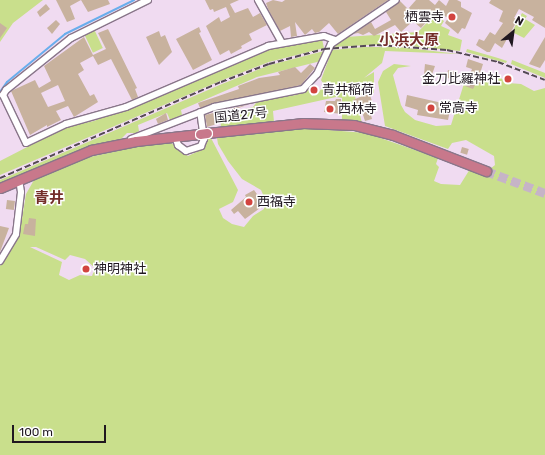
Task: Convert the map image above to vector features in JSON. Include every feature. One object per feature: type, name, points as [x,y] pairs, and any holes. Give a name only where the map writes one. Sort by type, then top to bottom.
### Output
[{"type":"highway","name":"国道27号","points":[[0,188],[72,157],[124,143],[303,123],[349,125],[393,135],[486,171]]},
{"type":"street","points":[[148,0],[71,38],[6,90],[3,96],[26,143],[66,124],[126,107],[236,58],[282,43],[324,36],[334,40]]},
{"type":"street","points":[[258,0],[282,43]]},
{"type":"street","points":[[124,143],[200,112],[244,100],[303,89],[317,74],[328,47],[334,40],[396,0]]},
{"type":"street","points":[[175,137],[178,145],[186,151],[201,146],[204,139],[200,112]]},
{"type":"street","points":[[0,261],[16,234],[21,192],[19,180]]},
{"type":"green space","points":[[0,0],[43,0],[13,23],[0,42]]},
{"type":"green space","points":[[440,9],[442,10],[439,18],[444,21],[441,26],[450,30],[448,35],[462,40],[460,51],[388,44],[333,47],[346,37],[418,32]]},
{"type":"green space","points":[[522,13],[527,16],[525,19],[535,25],[524,38],[512,32]]},
{"type":"green space","points":[[94,29],[103,48],[93,53],[84,34]]},
{"type":"green space","points":[[322,39],[324,48],[269,62],[220,81],[0,175],[0,161],[66,127],[94,121],[268,48]]},
{"type":"green space","points":[[364,47],[399,47],[459,54],[385,51],[382,63],[364,78],[374,72],[374,93],[355,96],[362,123],[342,120],[342,98],[336,97],[273,111],[274,122],[221,127],[220,117],[253,107],[258,100],[296,95],[308,89],[312,96],[319,92],[324,85],[321,80],[332,50]]},
{"type":"green space","points":[[467,49],[507,61],[506,63],[466,52]]},
{"type":"green space","points":[[324,51],[321,61],[257,77],[181,110],[182,115],[170,120],[167,113],[138,125],[139,131],[136,133],[127,133],[120,140],[69,154],[0,184],[0,180],[222,84],[270,65]]},
{"type":"green space","points":[[512,60],[545,73],[545,78],[511,64]]},
{"type":"green space","points":[[394,64],[411,66],[398,68],[393,75],[401,105],[405,112],[415,120],[436,126],[451,125],[467,74],[484,77],[495,74],[508,83],[521,84],[534,91],[545,88],[545,455],[0,455],[0,266],[19,237],[26,194],[34,180],[85,158],[145,145],[170,142],[188,156],[203,149],[207,138],[211,138],[238,190],[233,202],[219,209],[223,218],[232,224],[244,227],[253,216],[264,209],[265,199],[261,190],[242,179],[228,161],[218,144],[217,138],[304,128],[366,133],[438,158],[436,164],[439,167],[434,181],[441,184],[460,185],[470,169],[484,174],[495,165],[494,156],[466,140],[452,143],[448,149],[385,126],[378,82],[383,71]],"holes":[[[30,247],[36,247],[65,260],[70,255],[85,259],[95,268],[92,276],[80,275],[69,280],[59,275],[62,262]]]},
{"type":"building","points":[[56,0],[81,0],[70,6],[75,19],[67,22]]},
{"type":"building","points":[[81,0],[108,0],[110,4],[88,12]]},
{"type":"building","points":[[205,0],[239,0],[230,4],[235,13],[248,8],[253,17],[260,13],[267,25],[249,34],[252,40],[241,46],[242,48],[231,54],[229,50],[220,55],[206,26],[219,17],[221,22],[230,17],[226,7],[214,12],[213,9],[210,10]]},
{"type":"building","points":[[273,0],[282,2],[285,0],[388,0],[338,34],[329,23],[319,32],[315,33],[312,29],[305,35],[295,22],[297,36],[291,37],[290,26],[280,31],[268,9],[266,3]]},
{"type":"building","points":[[416,0],[429,0],[435,5],[439,0],[446,6],[449,0],[457,0],[461,2],[461,7],[472,13],[465,29],[462,28],[458,34],[445,23],[448,18],[436,11],[421,28],[413,21],[401,32],[395,25],[374,36],[369,32],[363,35],[358,33],[353,34],[371,22],[375,29],[391,20],[386,12],[400,1],[408,9]]},
{"type":"building","points":[[491,0],[545,0],[545,28],[532,20],[534,17],[519,9],[514,18],[518,19],[502,48],[495,43],[490,52],[487,52],[476,45],[479,39],[484,41],[490,32],[495,35],[503,23],[499,21],[503,11],[489,3]]},
{"type":"building","points":[[46,4],[50,9],[40,17],[37,12]]},
{"type":"building","points":[[56,20],[60,24],[52,34],[47,28]]},
{"type":"building","points":[[0,23],[7,28],[0,38]]},
{"type":"building","points":[[199,27],[201,32],[199,33],[212,60],[193,70],[176,39]]},
{"type":"building","points":[[108,29],[137,88],[135,89],[138,97],[132,100],[111,59],[98,65],[93,56],[80,63],[84,70],[78,74],[90,96],[94,94],[98,102],[74,117],[68,106],[56,111],[61,120],[47,127],[47,125],[30,135],[11,91],[35,80],[39,88],[51,81],[44,66],[84,37],[93,55],[106,49],[98,33]],"holes":[[[58,85],[65,101],[48,107],[41,93]]]},
{"type":"building","points":[[159,31],[161,37],[165,35],[172,52],[159,65],[146,37]]},
{"type":"building","points":[[545,37],[545,60],[540,68],[529,64]]},
{"type":"building","points":[[468,59],[483,64],[479,77],[484,80],[482,85],[476,83],[473,89],[465,86],[472,69],[466,67]]},
{"type":"building","points":[[310,64],[315,68],[301,85],[200,108],[198,103],[239,89],[238,86],[259,78],[280,75],[278,72],[295,67],[301,73]]},
{"type":"building","points":[[425,64],[435,66],[428,86],[423,85]]},
{"type":"building","points":[[448,70],[457,72],[455,80],[446,78]]},
{"type":"building","points":[[367,94],[370,95],[374,108],[369,108],[372,119],[365,121],[360,106],[354,105],[353,100]]},
{"type":"building","name":"常高寺","points":[[407,95],[451,105],[448,120],[417,115],[418,110],[405,106]]},
{"type":"building","points":[[336,99],[341,99],[342,114],[324,112],[326,101],[335,101]]},
{"type":"building","points":[[250,104],[215,116],[217,124],[207,127],[205,115]]},
{"type":"building","points":[[166,113],[168,120],[158,124],[156,119]]},
{"type":"building","points":[[462,147],[469,149],[467,155],[460,153]]},
{"type":"building","name":"西福寺","points":[[254,190],[262,201],[258,204],[260,208],[245,219],[238,211],[234,214],[231,210],[246,197],[245,195]]},
{"type":"building","points":[[7,200],[15,201],[14,210],[6,209]]},
{"type":"building","points":[[29,218],[36,219],[35,236],[23,234],[25,224],[28,224]]},
{"type":"building","points":[[0,226],[9,228],[0,252]]},
{"type":"building","name":"神明神社","points":[[84,264],[91,266],[88,274],[82,272]]},
{"type":"waterway","points":[[0,92],[7,82],[65,34],[134,0]]},
{"type":"tunnel","points":[[486,171],[545,193]]},
{"type":"railway","points":[[0,178],[221,82],[269,64],[324,49],[377,45],[447,50],[498,62],[545,80]]},
{"type":"place","name":"栖雲寺","points":[[452,17]]},
{"type":"place","name":"金刀比羅神社","points":[[508,79]]},
{"type":"place","name":"青井稲荷","points":[[314,90]]},
{"type":"place","name":"常高寺","points":[[431,108]]},
{"type":"place","name":"西林寺","points":[[330,109]]},
{"type":"place","name":"西福寺","points":[[249,202]]},
{"type":"place","name":"神明神社","points":[[86,269]]},
{"type":"district","name":"小浜大原","points":[[409,41]]},
{"type":"district","name":"青井","points":[[49,199]]}]
